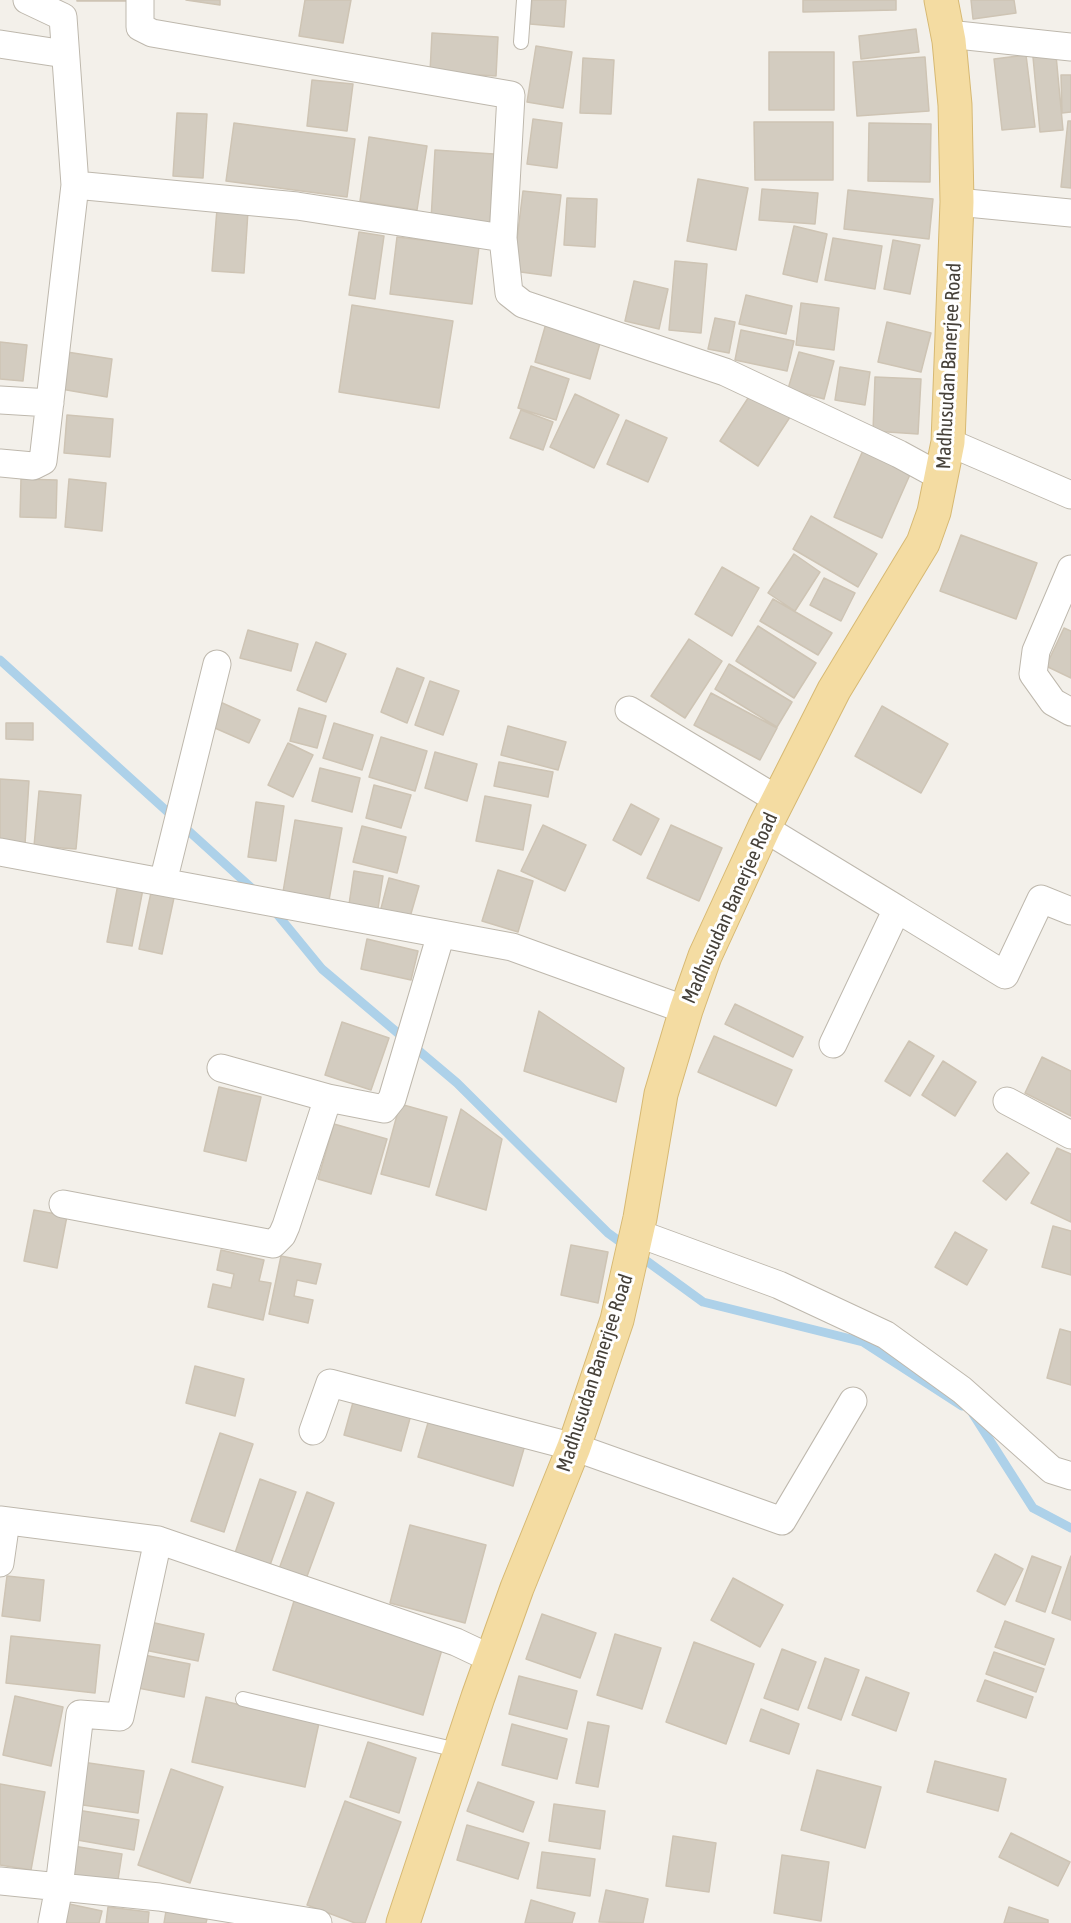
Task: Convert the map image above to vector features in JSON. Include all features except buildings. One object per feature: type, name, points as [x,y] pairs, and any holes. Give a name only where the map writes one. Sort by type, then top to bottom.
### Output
[{"type":"main road","name":"Madhusudan Banerjee Road","points":[[403,1923],[492,1659],[574,1447],[614,1330],[639,1226],[661,1094],[686,1010],[710,946],[771,814],[834,690],[923,543],[934,512],[943,478],[948,442],[957,202],[955,105],[948,34],[941,0]]},
{"type":"street","points":[[0,464],[33,466],[40,464],[50,403],[75,185],[63,17],[27,0]]},
{"type":"street","points":[[140,0],[140,27],[152,33],[511,95],[503,238],[509,293],[523,304],[725,372],[899,454],[943,478]]},
{"type":"street","points":[[948,34],[1071,47]]},
{"type":"street","points":[[0,44],[65,54]]},
{"type":"street","points":[[75,185],[297,206],[503,238]]},
{"type":"street","points":[[957,202],[1071,213]]},
{"type":"street","points":[[0,400],[50,403]]},
{"type":"street","points":[[948,442],[1071,495]]},
{"type":"street","points":[[1071,569],[1036,651],[1033,674],[1053,702],[1071,712]]},
{"type":"street","points":[[163,882],[217,664]]},
{"type":"street","points":[[629,710],[897,909],[1005,975],[1041,899],[1071,911]]},
{"type":"street","points":[[0,852],[512,948],[686,1010]]},
{"type":"street","points":[[833,1044],[897,909]]},
{"type":"street","points":[[221,1068],[328,1098],[378,1110],[384,1109],[392,1099],[441,934]]},
{"type":"street","points":[[63,1204],[273,1244],[282,1235],[286,1226],[328,1098]]},
{"type":"street","points":[[1008,1101],[1071,1135]]},
{"type":"street","points":[[639,1226],[779,1285],[886,1335],[962,1390],[1053,1470],[1071,1476]]},
{"type":"street","points":[[313,1431],[330,1383],[574,1447],[782,1521],[853,1401]]},
{"type":"street","points":[[0,1563],[3,1521],[158,1540],[456,1642],[492,1659]]},
{"type":"street","points":[[52,1923],[59,1887],[80,1714],[120,1717],[158,1540]]},
{"type":"street","points":[[0,1881],[159,1897],[318,1923]]},
{"type":"lane","points":[[521,42],[524,0]]},
{"type":"lane","points":[[243,1699],[461,1751]]},
{"type":"waterway","points":[[0,660],[256,892]]},
{"type":"waterway","points":[[272,908],[322,969],[457,1083],[608,1233],[626,1246]]},
{"type":"waterway","points":[[637,1254],[703,1302],[863,1342],[962,1406]]},
{"type":"waterway","points":[[973,1414],[1033,1508],[1071,1528]]}]
